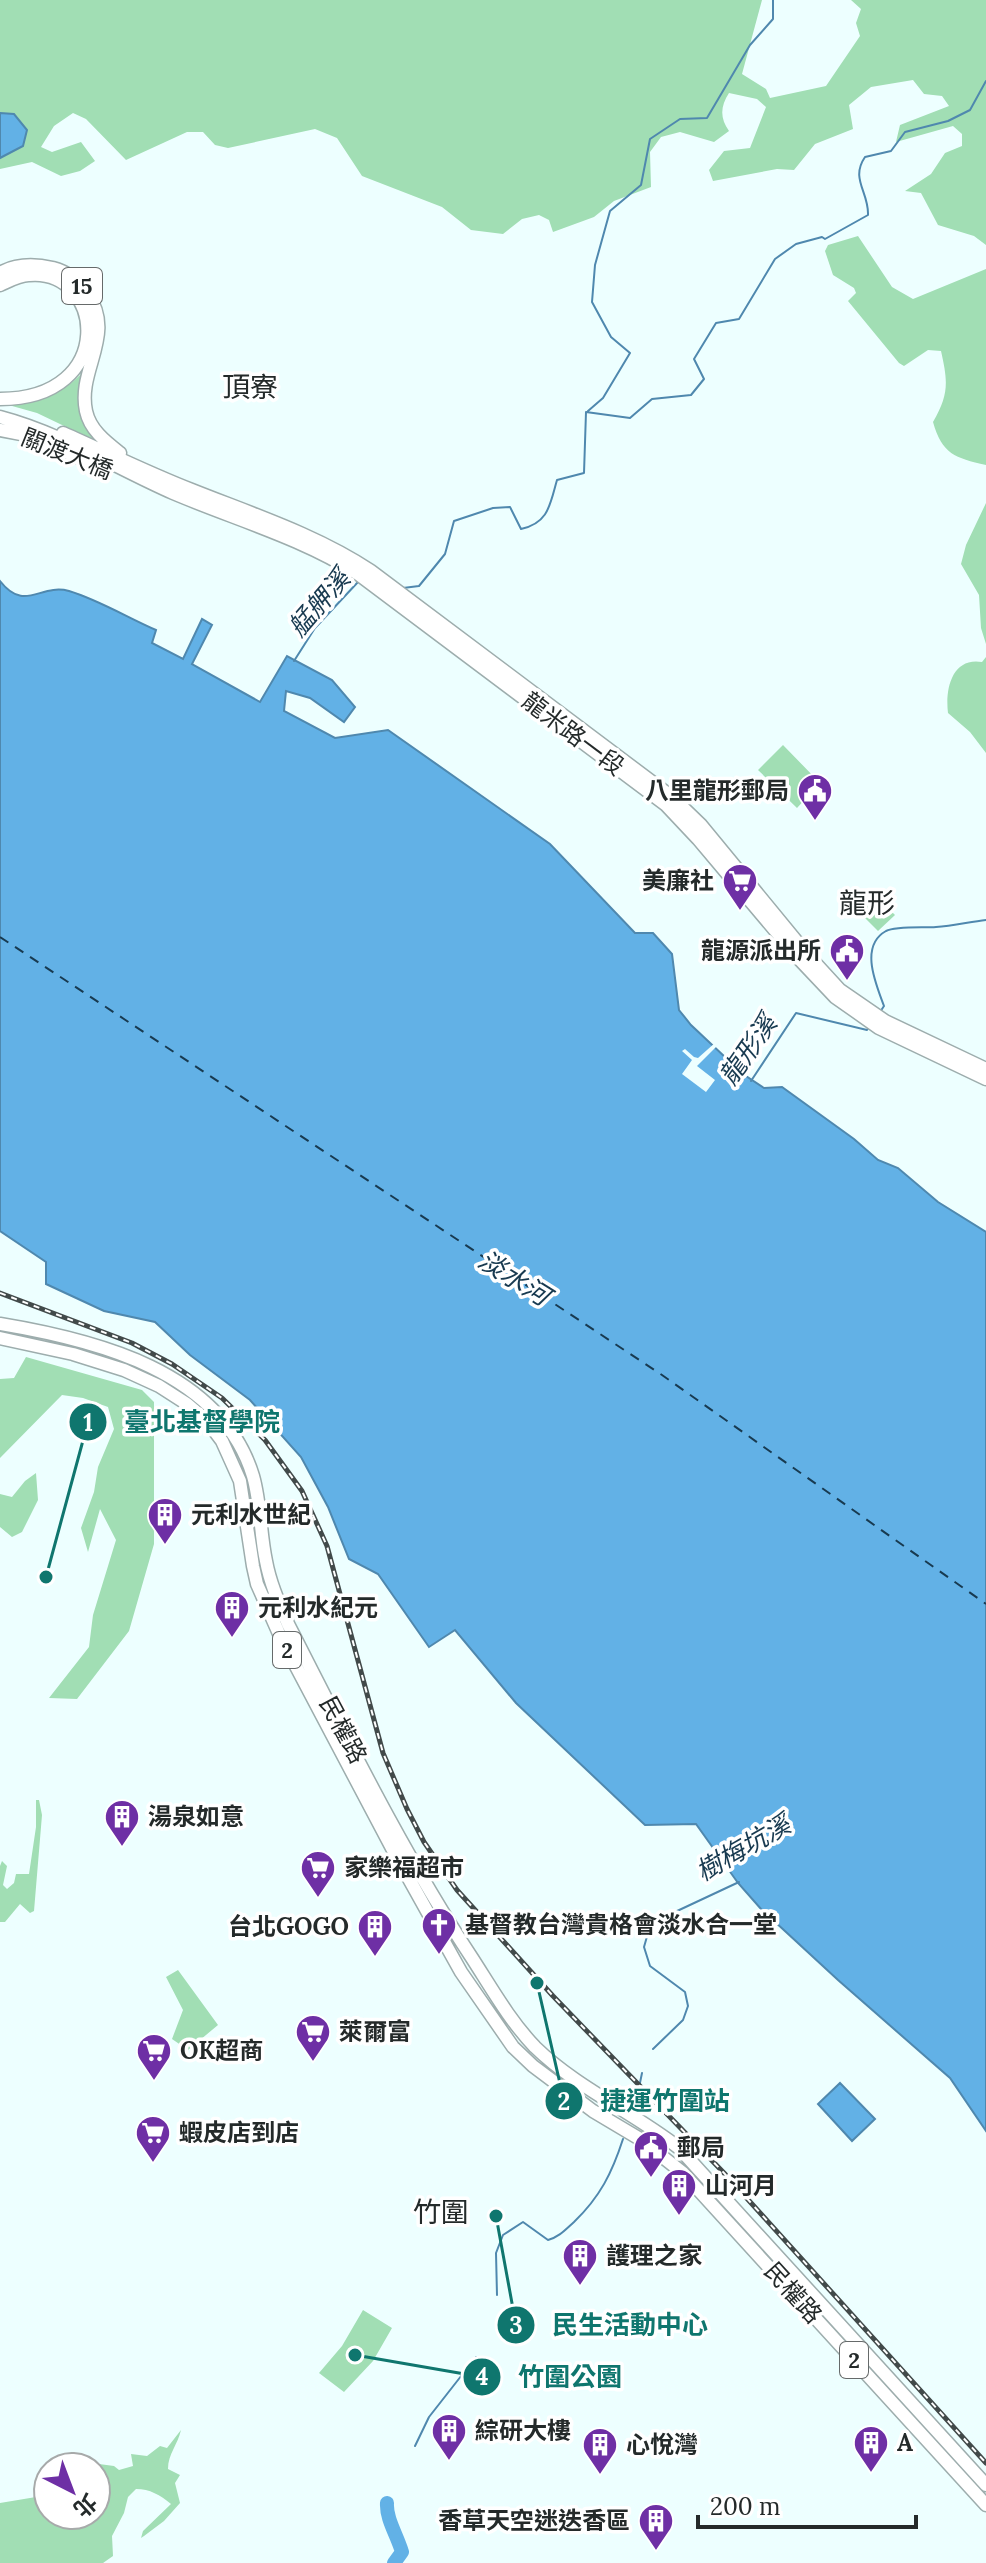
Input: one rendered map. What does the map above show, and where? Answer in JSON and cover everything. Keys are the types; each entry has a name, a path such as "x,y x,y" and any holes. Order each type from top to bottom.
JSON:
{"main road":[{"name":"關渡大橋","path":"0,273 18,266 46,266 73,277 89,296 96,308 99,338 84,396 87,416 99,436 128,460"},
{"path":"0,285 27,274 55,279 75,294 86,317 88,330 86,346 78,365 59,385 32,396 0,399"},
{"name":"龍米路一段","path":"0,410 34,420 170,481 322,543 666,805 821,985 876,1021 986,1079"},
{"name":"龍米路一段","path":"0,417 44,432 134,475 320,553 365,575 420,609 672,797 701,825 853,1006"},
{"name":"關渡大橋","path":"0,430 26,435 123,477 134,475"},
{"name":"龍米路一段","path":"876,1021 986,1069"},
{"name":"民權路","path":"0,1324 61,1337 149,1367 192,1391 221,1418 234,1435 253,1476 265,1559 288,1624 436,1904 501,2004 526,2037 563,2070 679,2148 986,2485"},
{"name":"民權路","path":"0,1338 73,1354 124,1370 178,1398 207,1421 222,1441 240,1481 257,1584 280,1636 406,1875 487,2013 523,2057 551,2082 625,2130 683,2173 983,2502"}],"green space":[{"path":"0,0 762,0 742,74 766,89 770,98 826,86 860,36 856,23 861,9 851,0 986,0 986,245 974,236 938,225 921,193 905,191 931,174 945,153 962,146 962,134 953,126 896,142 900,125 949,106 942,96 924,94 913,80 871,87 849,105 853,129 815,144 794,170 777,169 713,181 709,170 724,151 750,148 766,107 757,99 729,93 722,112 729,131 714,142 680,132 661,137 650,152 651,187 614,201 594,217 553,232 549,220 539,215 522,219 503,234 471,230 442,207 362,176 337,138 315,129 228,148 215,145 203,132 187,132 126,160 86,119 73,113 54,126 41,147 52,152 81,142 95,161 80,171 61,176 32,162 0,169"},
{"path":"858,236 892,287 913,299 986,269 986,465 951,453 937,433 933,422 946,388 941,351 928,350 904,366 899,363 848,301 856,293 854,288 833,275 825,251 828,245"},
{"path":"88,365 81,390 108,447 37,413 5,404 29,401 62,389"},
{"path":"986,503 986,644 981,628 979,595 961,564 966,545"},
{"path":"986,657 986,753 970,732 948,713 947,704 950,685 957,670 964,664 982,662"},
{"path":"783,745 820,783 797,808 758,770"},
{"path":"871,891 895,915 878,931 854,907"},
{"path":"26,1357 142,1390 154,1402 154,1544 129,1631 77,1699 49,1698 89,1647 93,1615 116,1540 100,1509 88,1552 81,1528 94,1492 98,1467 114,1429 108,1407 62,1395 0,1458 0,1379 14,1378"},
{"path":"36,1473 38,1500 22,1532 12,1537 0,1527 0,1494 12,1497"},
{"path":"36,1800 39,1800 42,1815 34,1911 30,1913 20,1904 5,1922 0,1922 0,1866 2,1861 7,1866 3,1885 7,1889 14,1883 16,1874 29,1874 36,1827"},
{"path":"178,1970 218,2025 188,2050 172,2039 183,2010 166,1977"},
{"path":"363,2310 392,2328 373,2361 344,2392 319,2373 342,2346"},
{"path":"181,2430 168,2469 180,2475 175,2483 180,2503 164,2521 144,2536 141,2538 143,2531 171,2504 155,2493 136,2489 128,2497 112,2536 113,2556 103,2563 0,2563 0,2503 32,2498 32,2531 112,2531 112,2466 119,2470 133,2466 131,2454 147,2456 160,2446 167,2448"}],"water":[{"path":"0,113 14,114 27,130 23,146 0,158"},
{"name":"淡水河","path":"0,581 17,595 59,590 91,599 156,630 152,643 183,659 202,619 212,625 192,664 260,702 287,656 332,680 355,707 344,722 310,698 286,691 284,711 335,738 388,730 550,844 635,933 653,933 672,954 679,1010 743,1074 764,1088 782,1087 878,1160 898,1168 938,1202 986,1232 986,2131 950,2078 761,1909 738,1883 696,1824 645,1825 516,1703 455,1630 429,1647 378,1574 349,1559 328,1507 301,1457 250,1400 190,1355 155,1322 104,1311 46,1284 46,1262 0,1231"},
{"path":"840,2083 875,2119 852,2141 818,2104"}],"pier":[{"path":"716,1042 718,1045 697,1066 715,1080 706,1092 682,1074 692,1060 682,1051 685,1049 698,1058"}],"waterway":[{"path":"588,411 603,398 630,353 611,337 592,302 595,265 610,211 641,185 650,139 680,119 707,118 750,45 773,19 773,0"},
{"name":"艋舺溪","path":"403,588 419,586 445,554 454,521 493,508 510,507 521,529 543,517 557,480 584,473 586,412 630,418 652,399 691,395 704,379 694,359 716,323 739,319 775,259 796,244 822,237 825,239 868,215 859,172 865,157 891,151 905,132 948,121 970,110 986,81"},
{"name":"艋舺溪","path":"294,661 315,628 358,582"},
{"name":"龍形溪","path":"880,1012 884,1006 871,956 873,946 886,931 986,920"},
{"name":"龍形溪","path":"751,1081 796,1013 867,1030 869,1027"},
{"name":"樹梅坑溪","path":"653,2049 683,2020 688,2006 685,1992 650,1966 644,1947 648,1933 660,1919 739,1882"},
{"name":"樹梅坑溪","path":"635,2107 642,2073"},
{"name":"樹梅坑溪","path":"497,2295 496,2253 503,2235 523,2222 548,2240 562,2233 598,2194 610,2174 623,2139"},
{"name":"樹梅坑溪","path":"415,2446 429,2417 476,2357"},
{"name":"樹梅坑溪","path":"387,2503 390,2521 402,2552 394,2563"}],"ferry route":[{"path":"0,937 662,1375 986,1604"}],"railway":[{"path":"0,1293 132,1343 172,1364 222,1398 265,1440 302,1491 327,1546 383,1753 424,1842 457,1890 553,1996 724,2173 986,2463"}],"place":[{"name":"八里龍形郵局","path":"815,822"},
{"name":"美廉社","path":"740,912"},
{"name":"龍源派出所","path":"847,982"},
{"name":"元利水世紀","path":"165,1546"},
{"name":"臺北基督學院","path":"46,1577"},
{"name":"元利水紀元","path":"232,1639"},
{"name":"湯泉如意","path":"122,1848"},
{"name":"家樂福超市","path":"318,1899"},
{"name":"基督教台灣貴格會淡水合一堂","path":"439,1956"},
{"name":"台北GOGO","path":"375,1958"},
{"name":"捷運竹圍站","path":"537,1983"},
{"name":"萊爾富","path":"313,2063"},
{"name":"OK超商","path":"154,2082"},
{"name":"蝦皮店到店","path":"153,2164"},
{"name":"郵局","path":"651,2179"},
{"name":"民生活動中心","path":"496,2216"},
{"name":"山河月","path":"679,2217"},
{"name":"護理之家","path":"580,2287"},
{"name":"竹圍公園","path":"355,2355"},
{"name":"綜研大樓","path":"449,2462"},
{"name":"A","path":"871,2474"},
{"name":"心悅灣","path":"600,2476"},
{"name":"香草天空迷迭香區","path":"656,2552"}],"district":[{"name":"頂寮","path":"250,387"},
{"name":"龍形","path":"867,903"},
{"name":"竹圍","path":"441,2212"}]}
